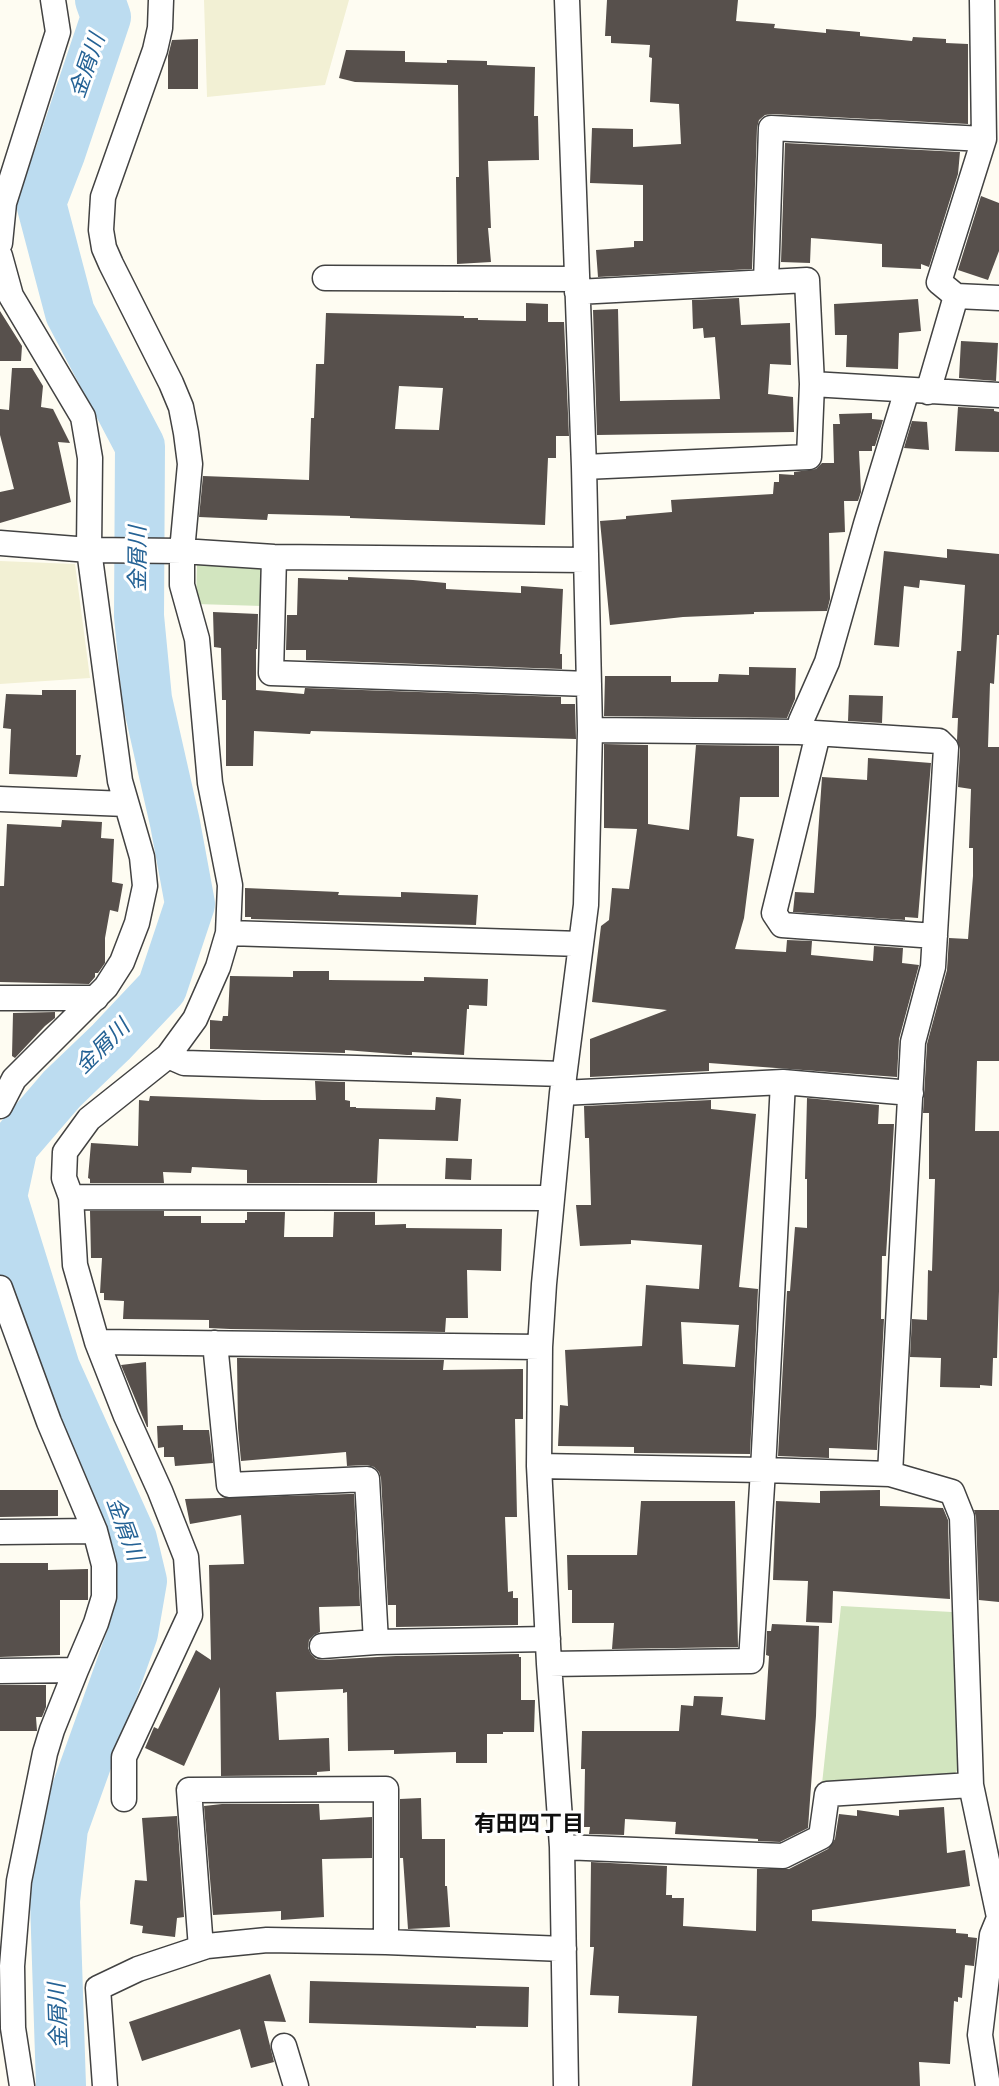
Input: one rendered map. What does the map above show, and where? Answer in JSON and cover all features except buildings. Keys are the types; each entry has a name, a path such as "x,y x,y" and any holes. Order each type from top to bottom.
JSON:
{"street":[{"path":"0,243 4,203 58,32 53,0"},
{"path":"124,1799 124,1757 190,1615 186,1557 160,1491 126,1416 98,1342 75,1265 71,1197 64,1178 66,1152 89,1119 168,1056 195,1019 218,967 228,933 230,885 210,783 197,639 182,585 182,551 190,464 181,407 111,264 104,248 101,230 103,197 152,59 160,28 161,0"},
{"path":"566,2086 562,1847 549,1664 539,1466 540,1347 552,1198 563,1083 586,905 590,730 584,467 567,0"},
{"path":"982,0 984,140 939,282 956,296 999,298"},
{"path":"766,282 771,128 984,140"},
{"path":"0,256 11,296 83,417 90,458 89,550 120,780 142,857 145,886 137,923 122,962 96,998 14,1079 0,1106"},
{"path":"326,278 577,286 807,280 812,384 809,457 584,467"},
{"path":"935,936 782,925 774,913 808,733 801,721 827,662 866,524 956,296"},
{"path":"812,384 999,395"},
{"path":"0,543 89,550 182,551 274,557 586,560"},
{"path":"274,557 271,673 589,684"},
{"path":"590,730 808,733 939,741 946,748 933,967 913,1042 890,1474"},
{"path":"0,799 126,804"},
{"path":"228,933 581,944"},
{"path":"0,998 96,998"},
{"path":"168,1056 184,1063 563,1083 783,1082 911,1093"},
{"path":"549,1664 751,1661 783,1082"},
{"path":"71,1197 552,1198"},
{"path":"1,1294 49,1422 95,1531 104,1565 104,1597 45,1753 19,1881 7,2028 22,2086"},
{"path":"98,1342 540,1347"},
{"path":"215,1343 229,1485 368,1479 376,1642"},
{"path":"539,1466 890,1474 952,1492 963,1517 971,1785 997,1926 980,2035 988,2086"},
{"path":"0,1532 95,1531"},
{"path":"322,1646 376,1642 548,1639"},
{"path":"0,1671 76,1670"},
{"path":"562,1847 783,1856 820,1838 827,1794 971,1785"},
{"path":"201,1948 189,1790 386,1789 386,1942"},
{"path":"105,2086 98,1988 138,1969 201,1948 267,1940 564,1949"},
{"path":"284,2046 296,2086"}],"shaded area":[{"path":"204,0 349,0 325,85 207,97"},
{"path":"0,561 75,564 90,678 0,684"}],"green space":[{"path":"197,565 266,567 262,606 196,604"},
{"path":"841,1606 952,1612 958,1769 952,1778 822,1784"}],"waterway":[{"name":"金屑川","path":"61,2086 55,1901 63,1828 133,1633 142,1581 132,1539 55,1368 2,1197 13,1146 62,1089 162,988 190,904 175,823 147,699 139,616 140,446 70,313 41,203 106,17 100,0"}],"district":[{"name":"有田四丁目","path":"529,1825"}]}
